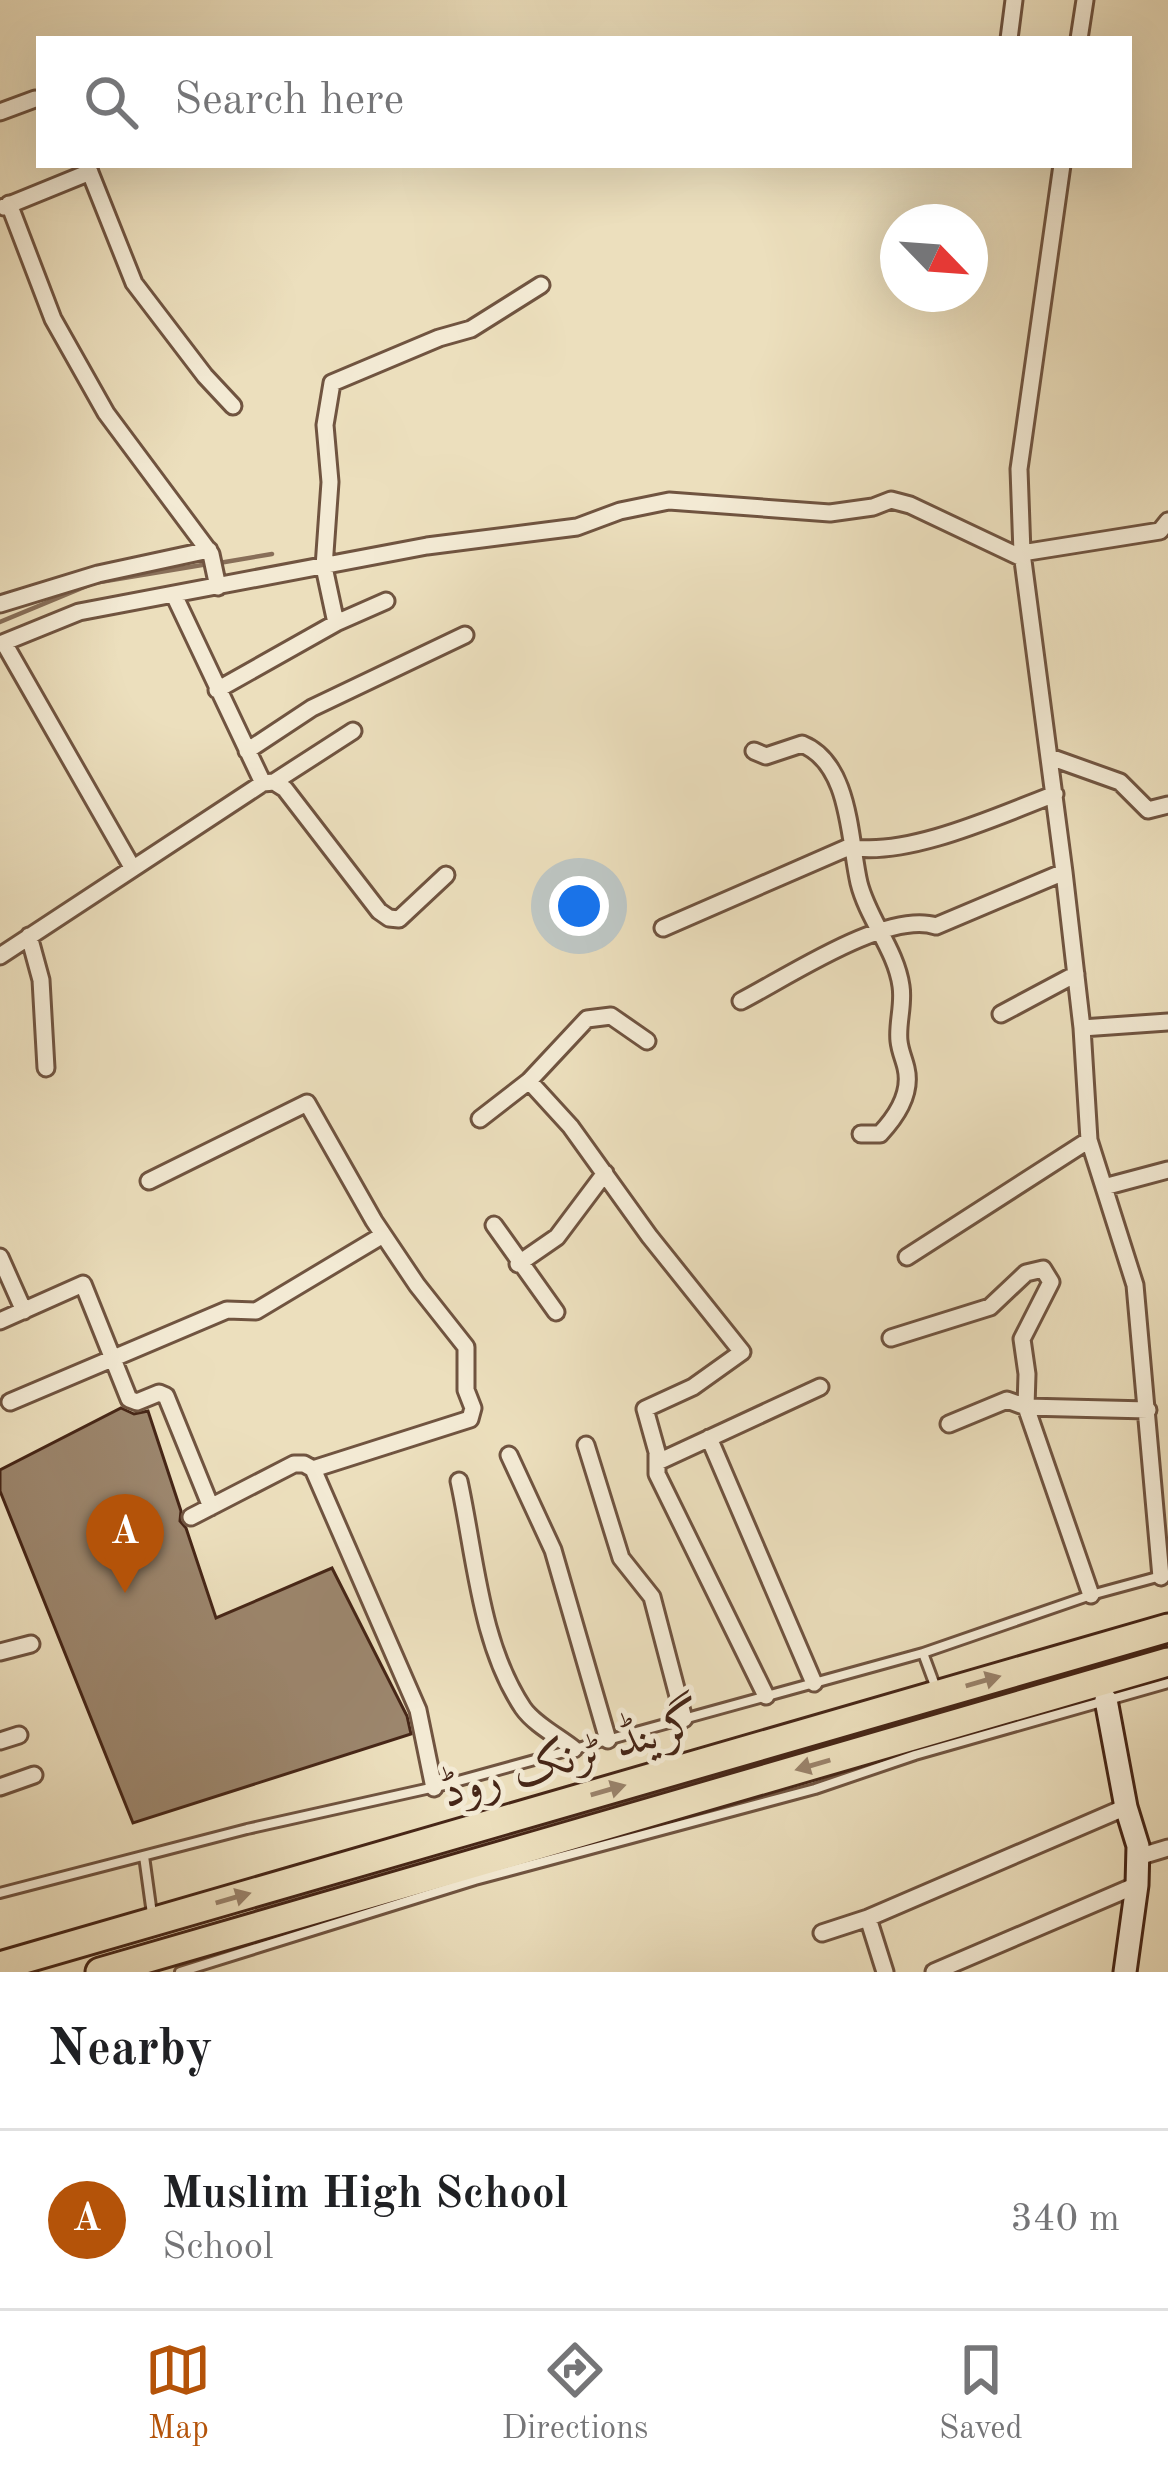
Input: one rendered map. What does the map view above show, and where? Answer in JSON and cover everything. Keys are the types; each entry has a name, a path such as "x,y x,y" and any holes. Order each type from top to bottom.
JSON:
{"highway":[{"name":"گرینڈ ٹرنک روڈ","path":"0,1966 1168,1628"},
{"name":"گرینڈ ٹرنک روڈ","path":"100,1972 1168,1662"}],"street":[{"path":"1009,36 1015,0"},
{"path":"1079,36 1085,0"},
{"path":"0,89 6,110 35,99"},
{"path":"217,580 210,552 106,413 53,319 5,206 89,168 134,283 233,406"},
{"path":"1062,168 1019,469 1022,556 1076,974 1089,1140 1135,1285 1164,1575"},
{"path":"336,623 324,563 330,482 325,425 332,383 471,329 541,285"},
{"path":"132,867 2,644 40,621 174,595 217,580 577,526 669,501 830,513 891,500 1022,556 1160,531 1168,521"},
{"path":"0,604 98,574 210,552"},
{"path":"174,595 247,751 268,783 285,789 379,911 400,919 446,875"},
{"path":"29,598 40,621"},
{"path":"217,690 336,623 386,601"},
{"path":"247,751 312,707 465,635"},
{"path":"0,956 132,867 353,731"},
{"path":"754,751 766,756 802,744 817,752 833,773 855,848 859,882 902,986 898,1038 907,1077 894,1119 880,1134 861,1134"},
{"path":"1050,757 1120,782 1148,810 1168,805"},
{"path":"663,928 849,847 866,850 948,835 1055,794"},
{"path":"741,1001 879,932 914,922 936,926 1064,872"},
{"path":"29,936 41,980 46,1068"},
{"path":"1000,1014 1076,974"},
{"path":"481,1119 529,1081 587,1019 611,1016 647,1041"},
{"path":"1082,1028 1168,1022"},
{"path":"529,1081 571,1126 650,1238 742,1352 693,1387 644,1409 658,1462 656,1474 766,1696"},
{"path":"149,1181 308,1103 383,1235 466,1347 466,1390 473,1408 470,1419 313,1469"},
{"path":"907,1257 1089,1140"},
{"path":"1104,1187 1168,1170"},
{"path":"518,1264 557,1237 605,1173"},
{"path":"494,1226 556,1312"},
{"path":"10,1402 227,1310 256,1311 383,1235"},
{"path":"0,1257 24,1310"},
{"path":"891,1338 990,1306 1026,1273 1048,1271 1048,1290 1022,1339 1026,1407 1091,1594"},
{"path":"0,1321 83,1284 129,1399 137,1402 159,1393 166,1396 211,1507"},
{"path":"658,1462 820,1387"},
{"path":"950,1424 1007,1400 1026,1407 1148,1411"},
{"path":"709,1438 814,1683"},
{"path":"586,1445 621,1558 652,1598 684,1719"},
{"path":"509,1455 553,1550 608,1740"},
{"path":"191,1517 294,1464 313,1469 418,1710 434,1788"},
{"path":"459,1481 479,1601 505,1669 526,1713 574,1749"},
{"path":"0,1652 31,1644"},
{"path":"1106,1700 1138,1857 1125,1972"},
{"path":"0,1741 19,1735"},
{"path":"0,1786 34,1775"},
{"path":"823,1934 1126,1807"},
{"path":"1138,1857 1168,1848"},
{"path":"934,1972 1137,1885"},
{"path":"868,1918 885,1972"}],"lane":[{"path":"0,1893 434,1788 923,1653 1091,1594 1164,1575"},
{"path":"923,1653 938,1694"},
{"path":"180,1972 475,1880 815,1789 1168,1683"},
{"path":"144,1856 153,1922"}],"building":[{"path":"121,1408 134,1414 148,1411 181,1511 180,1521 216,1618 332,1568 407,1716 411,1734 133,1823 0,1491 0,1470"}],"waterway":[{"path":"219,563 272,554"},
{"path":"0,622 94,583 208,564"}],"place":[{"name":"Muslim High School","path":"125,1593"}]}
